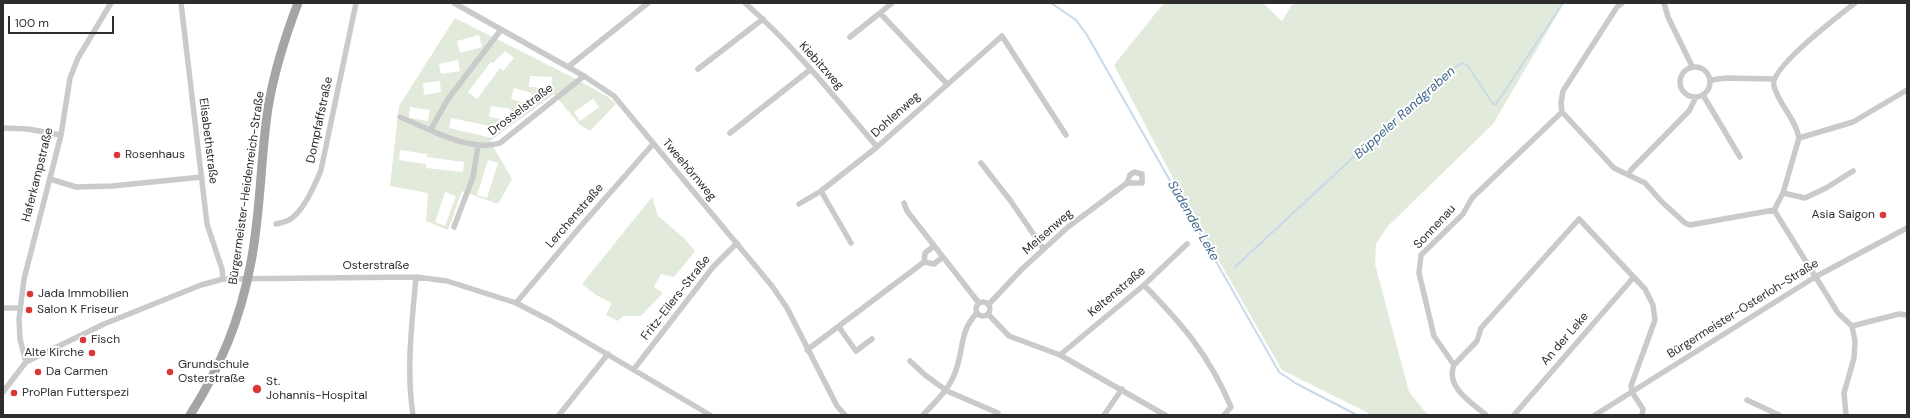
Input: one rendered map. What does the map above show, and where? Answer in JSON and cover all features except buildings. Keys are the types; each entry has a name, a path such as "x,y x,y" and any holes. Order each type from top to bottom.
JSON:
{"main road":[{"name":"Bürgermeister-Heidenreich-Straße","path":"190,415 226,347 238,317 248,279 269,101 280,55 298,3"}],"street":[{"name":"Haferkampstraße","path":"26,362 20,339 20,308 28,259 61,135 71,71 111,3"},
{"name":"Elisabethstraße","path":"181,3 207,224 222,269 223,279"},
{"name":"Dompfaffstraße","path":"276,224 289,220 298,211 313,190 321,170 356,3"},
{"name":"Tweehörnweg","path":"454,3 500,31 584,76 614,96 737,243 779,296 789,312 836,406 845,415"},
{"path":"568,67 648,3"},
{"name":"Kiebitzweg","path":"745,3 763,19 811,69 877,147"},
{"path":"850,37 892,3"},
{"path":"1622,3 1617,7 1563,91 1561,103 1562,112 1614,168 1630,174 1645,183 1662,202 1685,223 1690,225 1774,210"},
{"path":"1664,3 1668,17 1692,66"},
{"path":"1774,210 1783,193 1799,138 1798,131 1773,85 1773,79 1790,57 1855,3"},
{"path":"880,12 947,84"},
{"path":"698,69 763,19"},
{"path":"431,129 448,99 500,31"},
{"name":"Dohlenweg","path":"799,204 821,191 877,147 1002,36 1066,135"},
{"path":"1692,66 1704,69 1711,80 1708,91 1703,95 1696,97 1689,96 1682,91 1680,76 1685,70 1692,66"},
{"path":"730,133 811,69"},
{"name":"Drosselstraße","path":"400,117 466,143 478,146 491,146 500,143 584,76"},
{"path":"1711,80 1726,78 1773,79"},
{"path":"1799,138 1853,122 1907,90"},
{"path":"1703,95 1740,157"},
{"path":"1630,174 1632,170 1689,110 1696,97"},
{"name":"Sonnenau","path":"1454,365 1434,336 1419,273 1421,255 1463,214 1472,198 1562,112"},
{"path":"3,128 28,129 61,135"},
{"name":"Lerchenstraße","path":"516,303 653,144"},
{"path":"454,227 473,177 478,146"},
{"path":"981,163 1010,200 1043,248"},
{"path":"1783,193 1805,198 1826,188 1853,171"},
{"path":"50,179 76,187 112,186 202,177"},
{"name":"Meisenweg","path":"989,304 1043,248 1081,217 1128,183"},
{"path":"821,191 851,243"},
{"path":"904,203 907,211 979,303"},
{"path":"1774,210 1838,313 1852,326 1855,341 1854,358 1844,393 1846,415"},
{"path":"1486,415 1455,386 1451,377 1454,365 1477,341 1481,328 1579,219 1645,289 1653,305 1655,320 1631,386 1632,392 1643,408 1642,415"},
{"name":"Bürgermeister-Osterloh-Straße","path":"1595,415 1815,276 1907,228"},
{"name":"Fritz-Eilers-Straße","path":"634,369 713,267 737,243"},
{"name":"Keltenstraße","path":"1060,355 1144,285 1187,244"},
{"path":"807,350 924,262 925,253 934,246"},
{"path":"924,262 934,264 943,257"},
{"path":"414,415 410,397 410,373 416,277"},
{"name":"Osterstraße","path":"26,362 97,327 201,285 223,279 416,277 447,281 516,303 551,321 710,415"},
{"name":"An der Leke","path":"1514,415 1633,278"},
{"path":"1144,285 1181,323 1203,352 1220,380 1231,407 1224,415"},
{"path":"979,303 984,302 989,304 990,310 988,314"},
{"path":"979,303 976,308 978,313 982,316 988,314"},
{"path":"3,308 20,308"},
{"path":"923,415 947,390 957,368 964,334 969,322 978,313"},
{"path":"988,314 1009,336 1060,355 1165,415"},
{"path":"1852,326 1899,314 1907,315"},
{"path":"839,327 856,351 872,339"},
{"path":"559,415 608,354"},
{"path":"910,361 925,375 947,390 998,413"},
{"path":"3,392 26,362"},
{"path":"1104,415 1122,390"},
{"path":"1747,400 1779,415"}],"green space":[{"path":"1164,3 1263,3 1282,21 1293,3 1564,3 1493,124 1387,227 1376,244 1375,264 1409,392 1428,415 1372,415 1282,370 1189,209 1114,65"},
{"path":"455,18 572,77 608,97 616,104 590,131 580,125 554,94 490,141 512,179 498,204 462,191 448,230 426,221 428,193 390,186 399,106","holes":["479,35 482,47 460,53 457,41","505,51 514,58 503,71 500,68 477,99 468,92 491,62 493,63","458,60 460,71 441,74 439,64","530,76 552,77 552,88 529,87","440,81 441,92 424,95 423,83","514,88 532,93 529,104 511,99","593,99 599,107 580,121 574,112","491,106 511,109 508,120 489,117","410,107 430,110 428,121 409,118","451,118 494,127 492,138 449,128","400,150 427,154 427,157 464,162 463,172 426,168 426,164 399,160","488,160 498,163 487,198 477,195","445,192 456,196 445,226 435,222"]},
{"path":"652,197 658,216 685,239 695,251 674,277 661,274 654,287 663,293 641,316 623,316 618,321 606,315 612,303 596,295 582,284"}],"waterway":[{"name":"Südender Leke","path":"1051,3 1076,20 1087,35 1279,372 1297,384 1357,415"},
{"name":"Büppeler Randgraben","path":"1235,267 1373,139 1457,66 1463,63 1468,66 1493,104 1496,104 1563,3"}],"place":[{"name":"Rosenhaus","path":"117,155"},
{"name":"Asia Saigon","path":"1883,215"},
{"name":"Jada Immobilien","path":"30,294"},
{"name":"Salon K Friseur","path":"29,310"},
{"name":"Fisch","path":"83,340"},
{"name":"Alte Kirche","path":"92,353"},
{"name":"Da Carmen","path":"38,372"},
{"name":"Grundschule Osterstraße","path":"170,372"},
{"name":"St. Johannis-Hospital","path":"257,389"},
{"name":"ProPlan Futterspezi","path":"14,393"}]}
